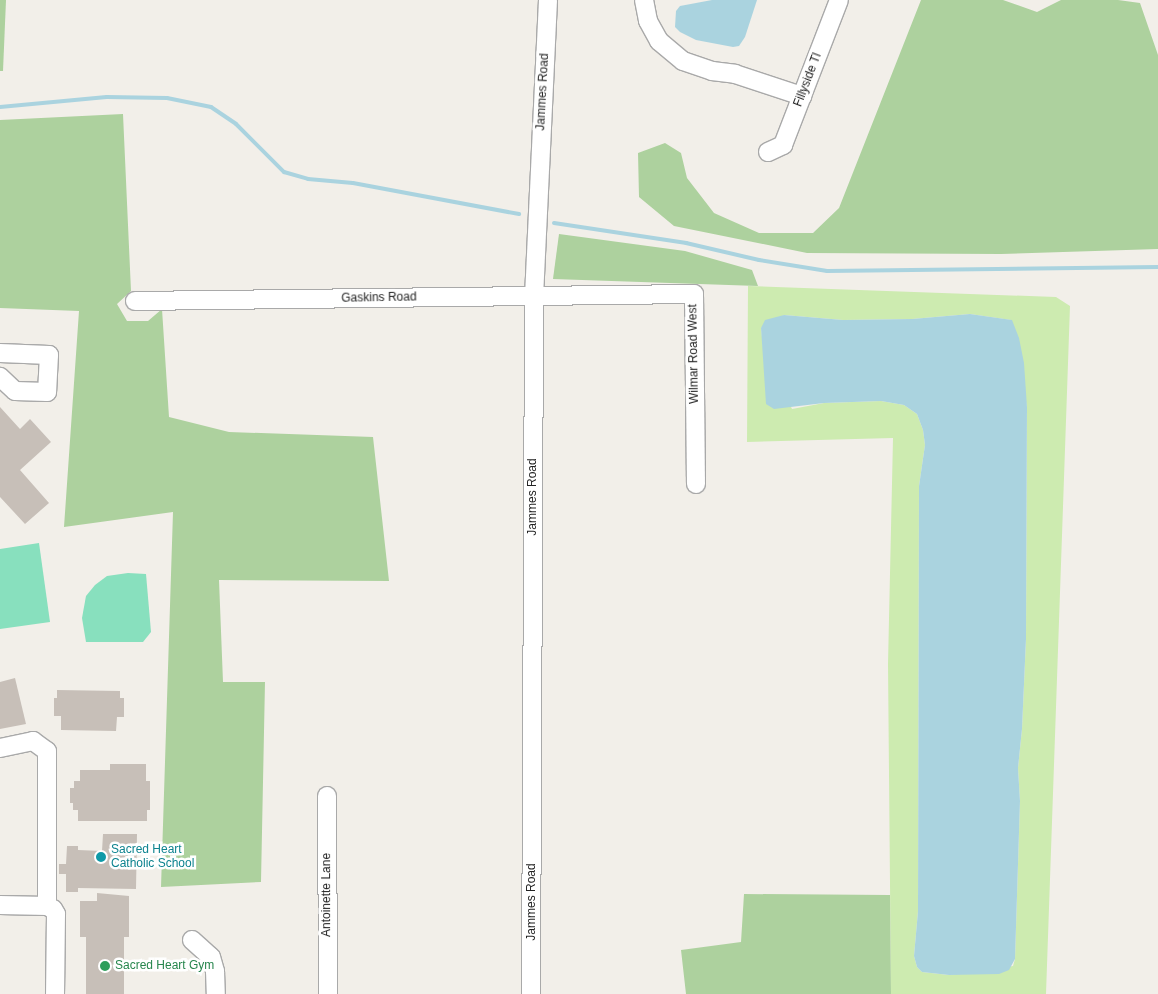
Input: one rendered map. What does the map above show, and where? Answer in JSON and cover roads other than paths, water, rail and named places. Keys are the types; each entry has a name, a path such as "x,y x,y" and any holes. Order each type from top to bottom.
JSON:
{"street":[{"name":"Jammes Road","path":"531,994 534,297 548,0"},
{"path":"644,0 648,21 659,41 683,61 712,71 735,74 802,96"},
{"name":"Fillyside Tl","path":"768,152 784,145 839,0"},
{"name":"Wilmar Road West","path":"623,295 694,294 696,484"},
{"name":"Gaskins Road","path":"135,301 623,295"},
{"path":"0,353 49,355 47,392 15,391 0,377"},
{"path":"0,748 33,741 47,751 47,906"},
{"name":"Antoinette Lane","path":"327,796 328,994"},
{"path":"0,905 47,906 53,909 56,914 55,994"},
{"path":"192,940 211,957 215,970 216,994"}],"water":[{"path":"712,0 757,0 745,37 739,46 733,47 696,40 680,32 675,27 676,11 680,6"},
{"path":"970,314 1012,320 1019,338 1024,363 1027,407 1026,639 1022,729 1018,768 1020,801 1015,959 1009,970 999,974 949,975 922,972 917,967 914,956 918,911 919,486 925,445 923,430 917,414 904,405 881,401 824,403 774,409 766,404 761,328 765,320 784,315 843,320 912,319"}],"waterway":[{"path":"0,107 107,97 167,98 211,107 236,124 284,172 308,179 353,183 519,214"},
{"path":"554,223 686,243 759,260 827,271 1158,267"}],"place":[{"name":"Sacred Heart Catholic School","path":"101,857"},
{"name":"Sacred Heart Gym","path":"105,966"}]}
